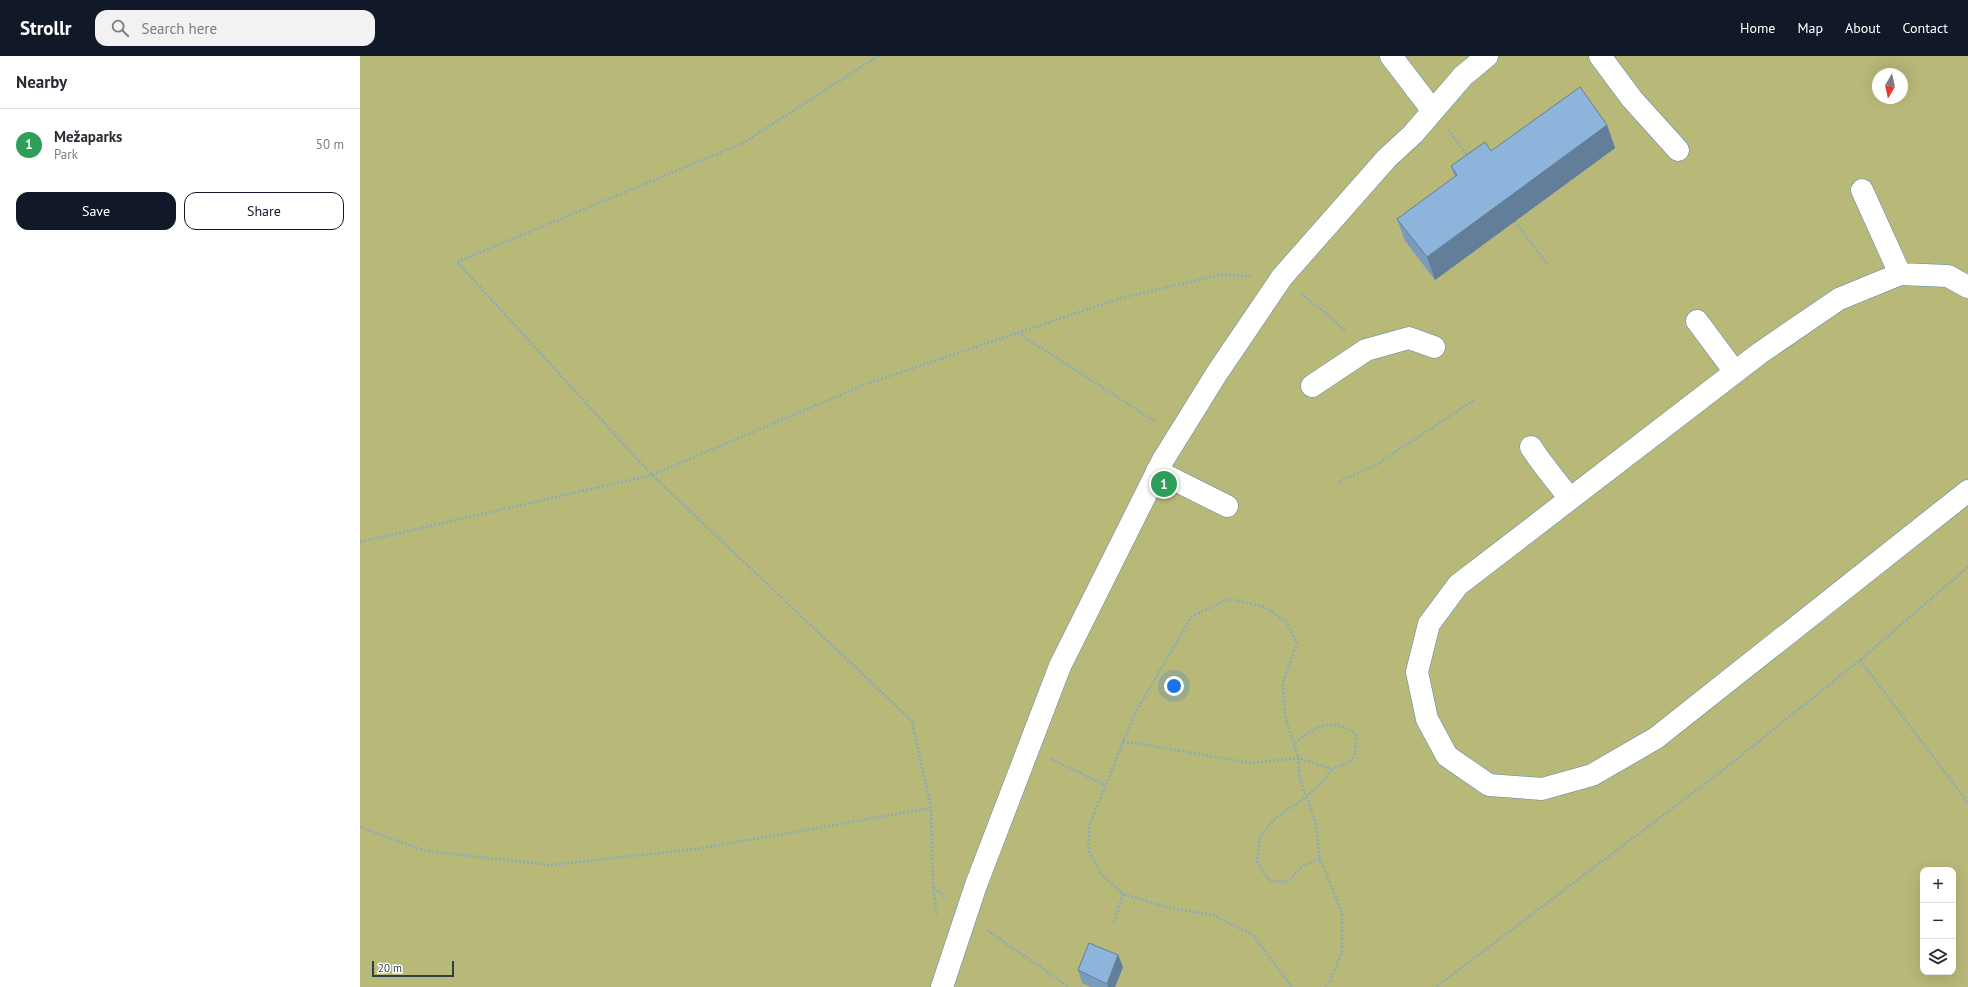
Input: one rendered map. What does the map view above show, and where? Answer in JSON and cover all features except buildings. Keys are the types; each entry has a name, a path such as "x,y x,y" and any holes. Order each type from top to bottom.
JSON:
{"street":[{"path":"1391,56 1433,111"},
{"path":"942,987 966,914 1060,666 1158,471 1217,373 1282,277 1387,158 1413,134 1463,76 1487,56"},
{"path":"1600,56 1632,99 1678,150"},
{"path":"1862,190 1900,274"},
{"path":"1968,287 1948,276 1900,274 1839,300 1735,372 1458,585 1429,624 1417,672 1427,719 1447,756 1489,785 1542,789 1592,775 1656,738 1968,491"},
{"path":"1697,321 1735,372"},
{"path":"1312,386 1366,350 1409,338 1434,346"},
{"path":"1530,447 1540,462 1550,472 1570,499"},
{"path":"1158,471 1227,506"}],"path":[{"path":"878,56 743,143 458,262 652,475 912,721 931,808 934,887 938,925"},
{"path":"1433,111 1471,159"},
{"path":"1515,221 1546,264"},
{"path":"360,542 652,475 866,384 1121,298 1219,275 1282,277 1310,303 1327,314 1366,350"},
{"path":"1017,333 1179,437"},
{"path":"1339,482 1377,464 1476,399"},
{"path":"1436,987 1727,766 1860,660 1968,567"},
{"path":"1292,987 1253,935 1213,915 1170,908 1123,894 1103,876 1088,850 1090,823 1135,714 1192,616 1229,599 1265,607 1286,622 1297,643 1283,683 1285,716 1298,758 1300,779 1315,820 1320,859 1342,912 1342,953 1329,983 1325,987"},
{"path":"1860,660 1968,803"},
{"path":"1293,745 1304,735 1330,723 1347,727 1357,735 1355,754 1350,762 1332,769 1322,782 1306,797 1273,820 1260,838 1257,862 1269,880 1288,882 1302,866 1320,859"},
{"path":"1123,741 1251,763 1298,758 1332,769"},
{"path":"1029,749 1105,785"},
{"path":"360,827 425,851 550,865 697,849 931,808"},
{"path":"934,887 966,914 1069,987"},
{"path":"1114,923 1123,894"}],"shaded area":[{"path":"360,56 1968,56 1968,987 360,987"}],"place":[{"name":"Mežaparks","path":"1164,484"}]}
